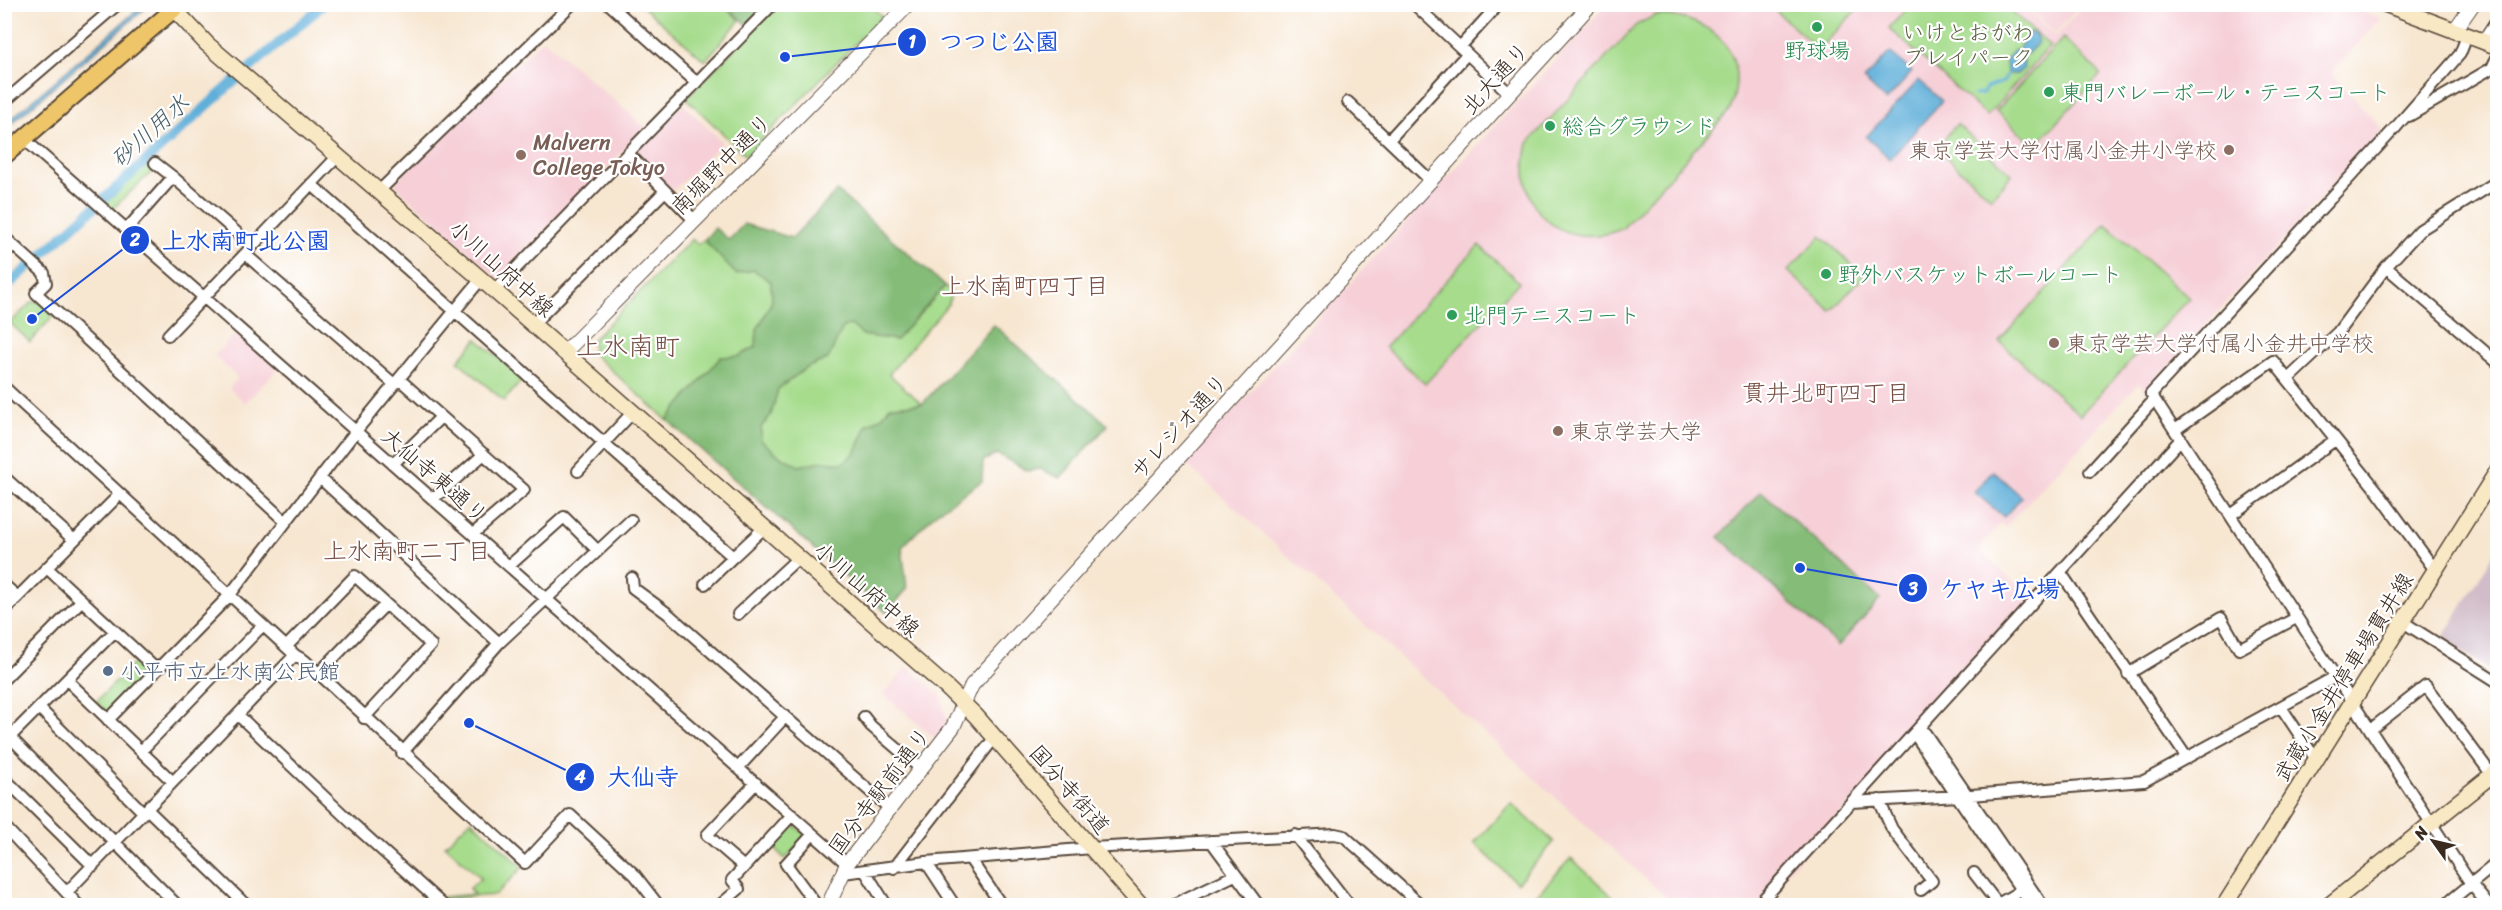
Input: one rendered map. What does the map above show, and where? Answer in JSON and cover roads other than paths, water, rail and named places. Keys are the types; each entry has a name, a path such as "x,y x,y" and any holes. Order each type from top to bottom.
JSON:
{"main road":[{"path":"2385,4 2490,44"},
{"name":"小川山府中線","path":"174,6 207,44 339,155 963,703"},
{"path":"4,156 174,6"},
{"name":"武蔵小金井停車場貫井線","path":"2224,906 2498,470"},
{"name":"国分寺街道","path":"963,703 1142,906"},
{"path":"2334,904 2495,772"}],"street":[{"path":"4,102 118,4"},
{"path":"379,190 572,4"},
{"path":"609,4 697,83"},
{"path":"494,291 772,4"},
{"name":"南堀野中通り","path":"564,353 909,4"},
{"path":"1414,4 1509,93"},
{"path":"1389,140 1499,4"},
{"name":"北大通り","path":"1431,181 1591,4"},
{"path":"2473,4 2461,33 2460,54 2151,394 2231,514 2352,704 2433,823 2471,884 2488,906"},
{"path":"2490,44 2498,18"},
{"path":"2401,120 2492,68 2498,55"},
{"path":"1348,102 1431,181"},
{"name":"大仙寺東通り","path":"24,139 756,783 813,834 845,868"},
{"path":"628,153 695,220"},
{"path":"168,335 339,155"},
{"path":"155,163 173,177 249,250 524,490 472,534"},
{"path":"127,230 173,177"},
{"name":"サレジオ通り","path":"963,703 972,685 1431,181"},
{"path":"2288,379 2338,332 2386,267 2420,230 2498,181"},
{"path":"311,184 733,557"},
{"path":"532,326 665,191"},
{"path":"4,237 44,273 46,283 32,297 286,522"},
{"path":"2386,267 2498,363"},
{"path":"108,720 229,596 356,431 481,279"},
{"path":"1761,904 1851,802 2061,573 2178,435 2273,361 2378,492 2435,570"},
{"path":"4,387 229,596 525,863 570,815 635,875 659,906"},
{"path":"2090,471 2154,400"},
{"path":"578,471 632,413"},
{"path":"393,464 441,417"},
{"path":"2231,514 2335,440"},
{"path":"433,499 484,454"},
{"path":"5,478 74,540"},
{"path":"320,478 499,643"},
{"path":"4,611 120,494"},
{"path":"509,566 564,517 597,550"},
{"path":"402,753 499,643 631,520"},
{"path":"705,585 764,528"},
{"path":"738,614 798,558"},
{"path":"47,568 158,670"},
{"path":"2061,573 2187,758"},
{"path":"286,647 355,576 386,604 431,645 364,718"},
{"path":"632,578 633,588 667,613 784,718 890,808"},
{"path":"4,585 18,597"},
{"path":"4,679 82,600"},
{"path":"318,674 386,604"},
{"path":"2128,674 2221,618 2240,649 2296,618"},
{"path":"2403,622 2498,682"},
{"path":"141,751 262,626"},
{"path":"115,631 39,708 6,737 116,841 178,906"},
{"path":"68,891 295,655"},
{"path":"1851,802 1964,796 2145,781 2335,676"},
{"path":"67,680 173,782"},
{"path":"2370,730 2426,686 2495,772"},
{"name":"国分寺駅前通り","path":"828,906 845,868 953,727 963,703"},
{"path":"2281,707 2317,761"},
{"path":"39,708 247,906"},
{"path":"238,715 444,906"},
{"path":"864,717 871,726 921,769"},
{"path":"738,768 784,718"},
{"path":"1917,730 1918,739 1964,796 2026,888 2043,906"},
{"path":"893,868 995,737"},
{"path":"4,778 93,866"},
{"path":"744,867 707,835 756,783"},
{"path":"1879,800 1892,829 1932,881 1921,890"},
{"path":"719,906 739,889 732,880 792,815"},
{"path":"4,826 68,891 79,906"},
{"path":"813,834 786,864 817,906"},
{"path":"845,868 865,872 926,862 1092,848 1295,836 1344,836 1422,906"},
{"path":"1295,836 1350,906"},
{"path":"1211,841 1259,906"},
{"path":"970,859 1002,906"},
{"path":"926,862 955,906"},
{"path":"2444,906 2498,862"},
{"path":"865,872 887,906"},
{"path":"1974,873 1998,904 2026,888"},
{"path":"1170,906 1235,875"},
{"path":"2026,888 2032,906"}],"water":[{"path":"143,5 149,5 5,129 5,124"},
{"path":"2030,32 2036,35 2038,43 2027,54 2022,53 2024,68 2017,74 2007,74 2006,60 2014,50 2018,51"},
{"path":"1890,52 1912,72 1886,101 1864,80"},
{"path":"1919,80 1942,101 1890,159 1866,137"},
{"path":"1993,471 2022,497 2004,517 1974,492"}],"waterway":[{"name":"砂川用水","path":"4,289 229,86 324,4"},
{"path":"1974,95 1982,94 1986,88 2003,82 2007,74"}],"place":[{"name":"野球場","path":"1817,27"},
{"name":"つつじ公園","path":"785,57"},
{"name":"東門バレーボール・テニスコート","path":"2049,92"},
{"name":"総合グラウンド","path":"1550,126"},
{"name":"東京学芸大学付属小金井小学校","path":"2229,150"},
{"name":"Malvern College Tokyo","path":"521,155"},
{"name":"野外バスケットボールコート","path":"1826,274"},
{"name":"北門テニスコート","path":"1452,315"},
{"name":"上水南町北公園","path":"32,319"},
{"name":"東京学芸大学付属小金井中学校","path":"2054,343"},
{"name":"東京学芸大学","path":"1558,431"},
{"name":"ケヤキ広場","path":"1800,568"},
{"name":"小平市立上水南公民館","path":"108,671"},
{"name":"大仙寺","path":"469,723"}],"district":[{"name":"上水南町四丁目","path":"1025,286"},
{"name":"上水南町","path":"628,346"},
{"name":"貫井北町四丁目","path":"1826,393"},
{"name":"上水南町二丁目","path":"407,551"}],"park label":[{"name":"いけとおがわ プレイパーク","path":"1968,44"}]}
